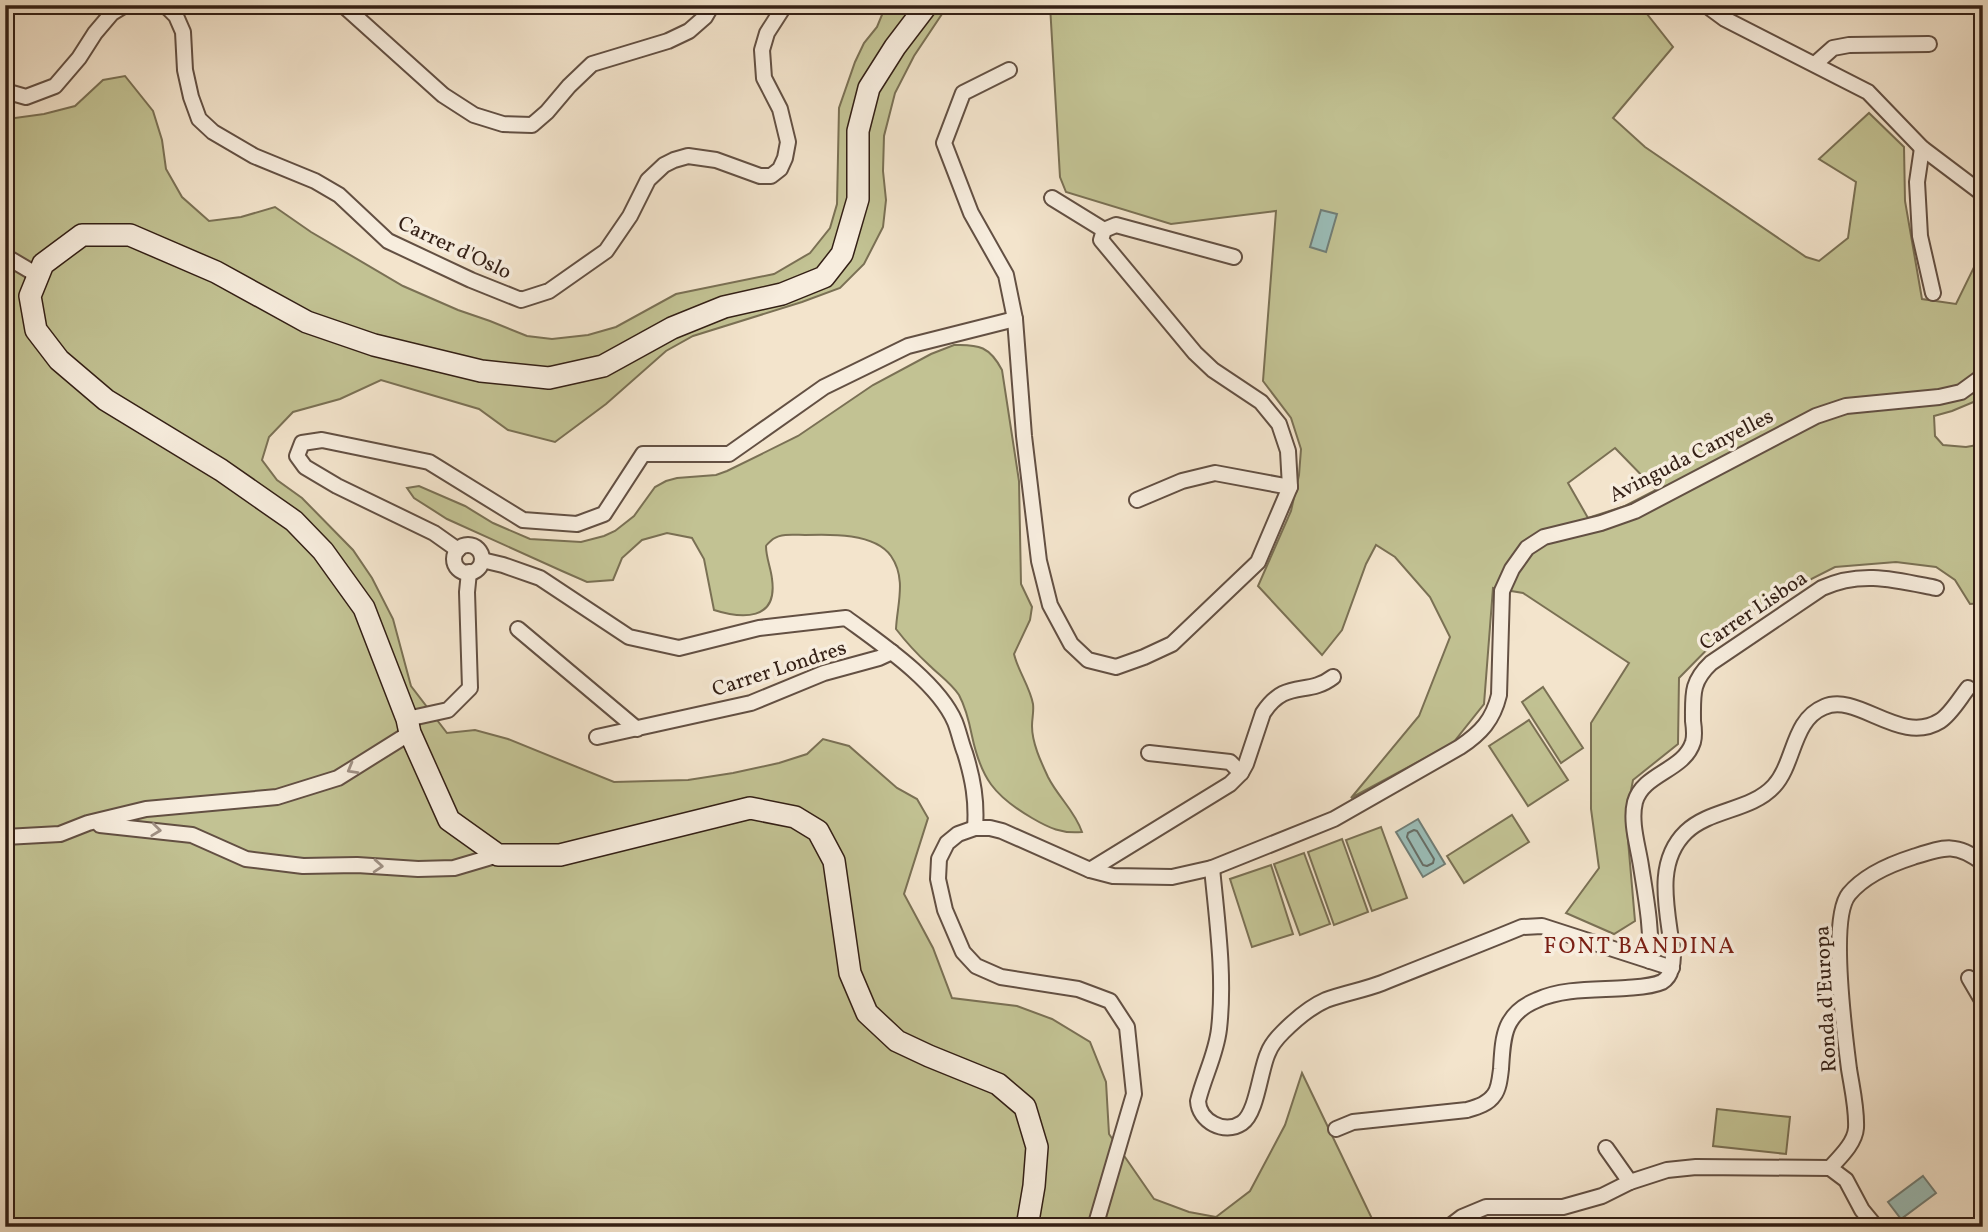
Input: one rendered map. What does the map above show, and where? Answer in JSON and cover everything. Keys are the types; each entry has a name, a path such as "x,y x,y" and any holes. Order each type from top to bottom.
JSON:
{"main road":[{"path":"927,5 895,47 869,88 858,131 858,199 842,254 824,277 782,294 724,307 672,328 603,366 549,378 481,371 374,345 307,321 216,272 130,235 82,234 43,264 30,296 37,330 59,360 106,400 220,470 294,521 323,551 364,608 409,726 449,820 498,855 560,855 750,808 795,817 818,831 834,861 850,973 867,1013 897,1041 998,1084 1025,1107 1037,1147 1027,1227"}],"street":[{"path":"5,91 26,97 55,86 112,13 125,5"},
{"name":"Carrer d'Oslo","path":"159,5 167,7 176,16 183,32 185,70 191,97 199,119 213,132 254,156 315,181 339,195 388,241 521,300 549,291 606,251 648,180 664,165 688,156 716,160 760,176 771,176 780,169 789,142 780,109 764,78 762,50 766,33 785,5"},
{"path":"343,5 443,95 474,115 503,124 532,125 592,64 668,41 689,31 705,17 712,5"},
{"path":"1706,5 1725,19 1868,92 1922,148 1983,194"},
{"path":"1815,64 1833,48 1849,45 1929,44"},
{"path":"1009,70 963,93 944,143 971,213 1006,275 1015,319 1024,436 1039,561 1051,605 1071,644 1088,660 1116,667 1172,644 1258,562 1290,487 1288,451 1279,424 1261,402 1213,370 1195,353 1101,240 1104,230"},
{"path":"1922,148 1917,182 1920,236 1933,293"},
{"path":"1052,198 1104,230"},
{"path":"1104,230 1116,225 1234,257"},
{"path":"5,256 38,276"},
{"path":"458,550 434,533 304,467 297,456 302,443 321,440 429,462 523,520 577,524 604,514 643,454 729,454 824,387 908,346 1015,319"},
{"name":"Avinguda Canyelles","path":"975,828 1002,831 1090,870 1113,876 1172,877 1212,868 1334,818 1477,736 1490,722 1499,695 1502,591 1512,569 1527,548 1544,537 1601,523 1635,510 1816,416 1846,406 1938,397 1961,392 1983,376"},
{"path":"1137,500 1182,481 1215,473 1290,487"},
{"path":"466,545 480,551 482,560 478,569 470,572 461,570 456,565 455,556 458,550 466,545"},
{"path":"482,560 540,578 629,637 679,648 759,628 846,618 892,652 927,684 954,721 974,781 975,828 958,834 947,843 939,859 938,879 945,910 962,952 975,967 1000,977 1078,989 1110,1001 1128,1027 1134,1094 1095,1227"},
{"path":"5,837 60,834 88,823 146,809 277,797 338,778 409,726 448,710 470,688 467,592 470,572"},
{"name":"Carrer Lisboa","path":"1650,961 1649,916 1634,823 1635,803 1641,788 1682,760 1689,751 1694,739 1694,689 1703,670 1822,588 1839,580 1855,577 1882,578 1936,588"},
{"path":"518,629 637,729"},
{"name":"Carrer Londres","path":"597,737 751,704 824,673 892,652"},
{"path":"1090,870 1230,784 1246,764 1263,713 1268,706 1284,692 1320,685 1333,677"},
{"path":"1336,1129 1353,1122 1467,1110 1483,1105 1495,1095 1506,1028 1510,1019 1524,1005 1545,996 1662,982 1672,968 1673,956 1665,876 1673,848 1686,831 1702,821 1762,796 1774,786 1787,766 1802,726 1812,714 1824,707 1839,704 1903,725 1923,727 1941,720 1968,688"},
{"path":"1149,753 1230,762 1241,773"},
{"path":"88,823 192,835 246,859 303,866 454,868 498,855"},
{"name":"Ronda d'Europa","path":"1830,1168 1844,1153 1856,1130 1842,988 1840,926 1845,901 1849,894 1872,876 1910,858 1936,850 1961,849 1983,863"},
{"path":"1212,868 1221,983 1219,1029 1198,1109 1204,1118 1218,1126 1241,1123 1250,1114 1267,1054 1274,1042 1298,1018 1326,1000 1362,991 1522,928 1542,926 1672,968"},
{"path":"1969,978 1983,1002"},
{"path":"1606,1148 1630,1182"},
{"path":"1449,1227 1462,1217 1486,1207 1563,1207 1602,1196 1630,1182 1668,1170 1696,1167 1830,1168 1846,1180 1862,1210 1876,1227"}],"green space":[{"path":"886,5 948,5 914,56 895,93 884,136 886,200 883,227 864,264 840,288 693,336 666,351 606,404 555,442 508,430 479,409 381,380 340,399 293,412 269,437 262,460 277,480 302,498 353,550 372,578 393,619 411,686 447,733 475,730 508,739 614,782 688,780 733,773 807,754 823,739 849,746 897,788 917,799 928,818 904,894 933,948 952,998 1017,1006 1052,1019 1090,1042 1106,1082 1109,1134 1154,1199 1189,1212 1216,1217 1250,1191 1285,1125 1302,1073 1376,1227 5,1227 5,114 15,118 75,106 103,80 125,76 153,111 162,140 166,169 182,197 209,221 241,217 275,207 311,232 403,286 458,310 527,336 552,339 588,335 616,327 676,294 774,274 810,253 830,228 837,204 839,108 855,62 864,43 877,27"},
{"path":"1050,5 1638,5 1673,47 1613,118 1645,147 1806,257 1819,261 1848,238 1856,182 1819,159 1869,113 1904,147 1905,201 1922,299 1956,304 1981,253 1983,254 1983,398 1934,416 1935,436 1943,445 1966,447 1983,444 1983,603 1970,604 1955,580 1936,567 1896,562 1835,567 1770,600 1734,622 1679,678 1678,744 1633,780 1626,817 1635,921 1614,934 1566,913 1599,868 1591,809 1591,723 1629,663 1523,593 1493,588 1484,704 1453,743 1351,798 1419,716 1450,637 1430,597 1395,557 1376,545 1366,564 1342,630 1322,655 1258,586 1291,511 1299,475 1301,449 1291,418 1263,381 1276,211 1171,224 1066,192 1060,177","holes":["1615,448 1656,490 1625,506 1588,518 1568,483"]},
{"path":"954,345 983,348 993,356 1002,370 1019,481 1021,584 1032,607 1030,620 1014,654 1033,704 1032,732 1037,752 1052,784 1082,832 1056,830 1044,825 1008,802 991,784 980,763 959,695 896,629 899,574 884,548 863,539 839,535 777,537 766,546 772,579 769,603 764,610 756,614 736,615 714,610 704,559 692,538 667,533 642,540 622,558 613,580 587,582 447,519 414,498 407,488 419,486 530,539 581,542 604,536 634,516 655,487 677,478 716,475 727,471 798,436 873,385 931,354"},
{"path":"1543,687 1583,748 1561,763 1522,702"},
{"path":"1529,720 1568,780 1528,806 1489,746"},
{"path":"1512,815 1529,842 1464,883 1447,856"},
{"path":"1381,827 1407,898 1372,911 1346,840"},
{"path":"1342,839 1368,912 1334,925 1308,852"},
{"path":"1304,853 1330,924 1300,935 1274,864"},
{"path":"1271,865 1293,934 1252,947 1230,879"},
{"path":"1717,1109 1790,1117 1786,1154 1713,1146"}],"water":[{"path":"1321,210 1337,214 1326,252 1310,247"},
{"path":"1418,819 1445,864 1423,877 1396,832"},
{"path":"1923,1176 1936,1193 1901,1219 1888,1202"}],"district":[{"name":"FONT BANDINA","path":"1640,945"}]}
